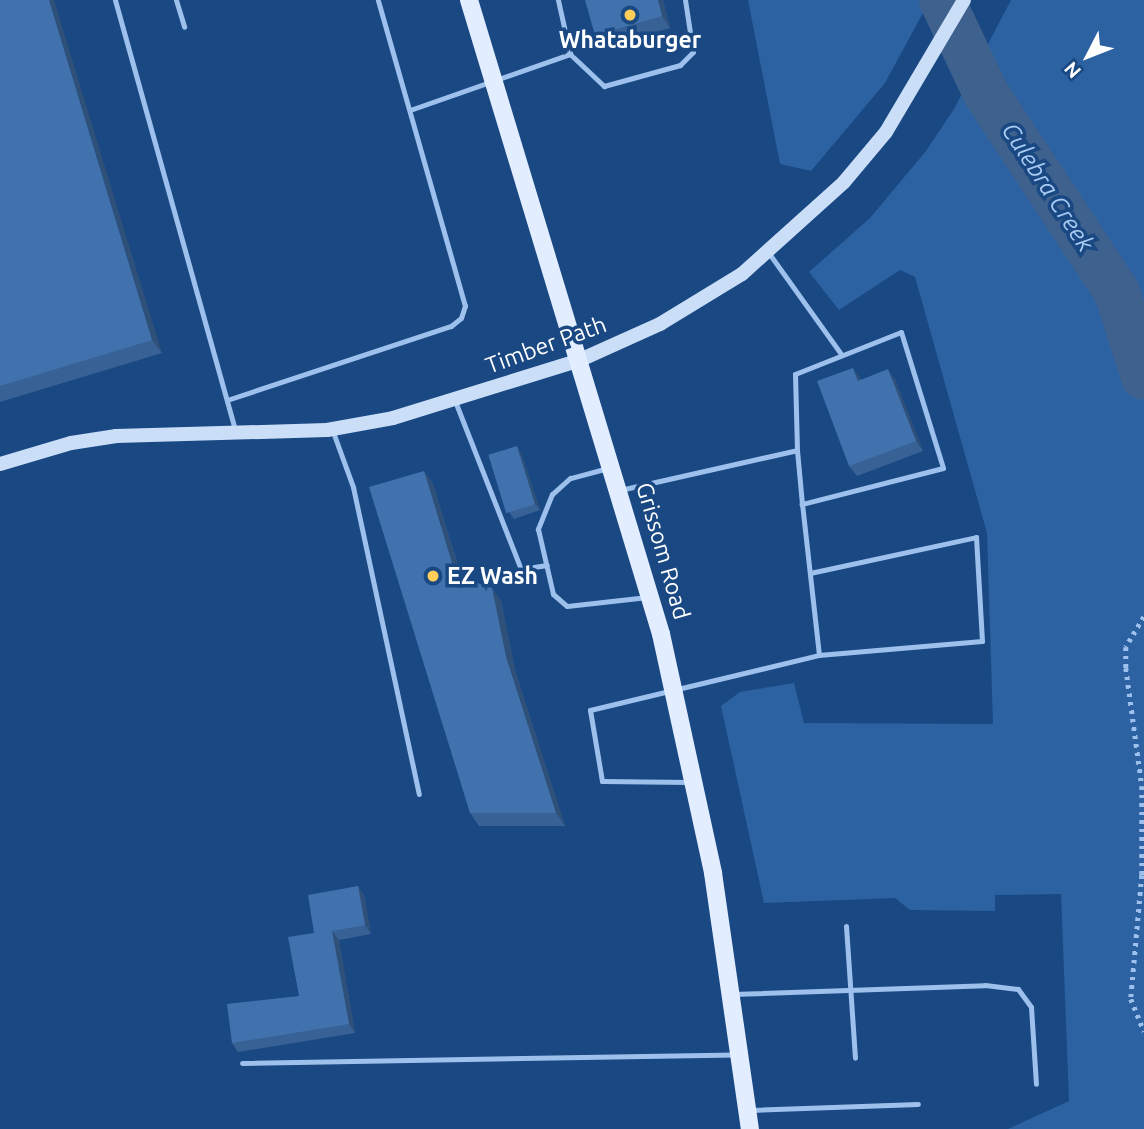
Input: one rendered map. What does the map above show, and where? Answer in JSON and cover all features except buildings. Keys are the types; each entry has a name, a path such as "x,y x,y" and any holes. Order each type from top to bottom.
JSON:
{"main road":[{"name":"Grissom Road","path":"469,0 496,81 650,596 694,782 733,994 750,1129"}],"street":[{"name":"Timber Path","path":"0,464 71,443 116,436 236,435 332,429 455,401 580,360 660,324 768,252 844,182 886,132 964,0"}],"lane":[{"path":"115,0 236,435"},
{"path":"176,0 184,27"},
{"path":"227,400 461,318 465,306 378,0"},
{"path":"558,0 570,54 604,86 680,65 693,52 685,0"},
{"path":"410,110 570,54"},
{"path":"768,252 841,354"},
{"path":"802,504 943,468 901,332 795,374 797,450 802,504 819,655"},
{"path":"455,401 521,569 547,565"},
{"path":"332,429 353,488 419,794"},
{"path":"620,490 797,450"},
{"path":"613,467 570,478 552,494 538,529 553,594 567,606 650,596"},
{"path":"694,782 602,781 590,710 819,655 982,641 976,537 810,573"},
{"path":"846,926 855,1058"},
{"path":"733,994 850,992 985,985 1018,989 1031,1007 1036,1084"},
{"path":"242,1063 741,1054"},
{"path":"748,1110 918,1104"}],"path":[{"path":"1144,617 1126,648 1126,668 1142,786 1142,875 1131,999 1144,1032"}],"shaded area":[{"path":"748,0 930,0 885,83 811,171 780,164"},
{"path":"1011,0 1144,0 1144,1129 1008,1129 1069,1101 1061,894 995,895 995,911 910,910 895,898 764,903 721,706 740,692 794,683 804,723 993,724 987,533 915,277 900,270 839,310 809,272 870,218 926,151 954,109"}],"waterway":[{"name":"Culebra Creek","path":"942,0 985,92 1117,292 1144,377"}],"place":[{"name":"Whataburger","path":"630,15"},
{"name":"EZ Wash","path":"433,576"}]}
